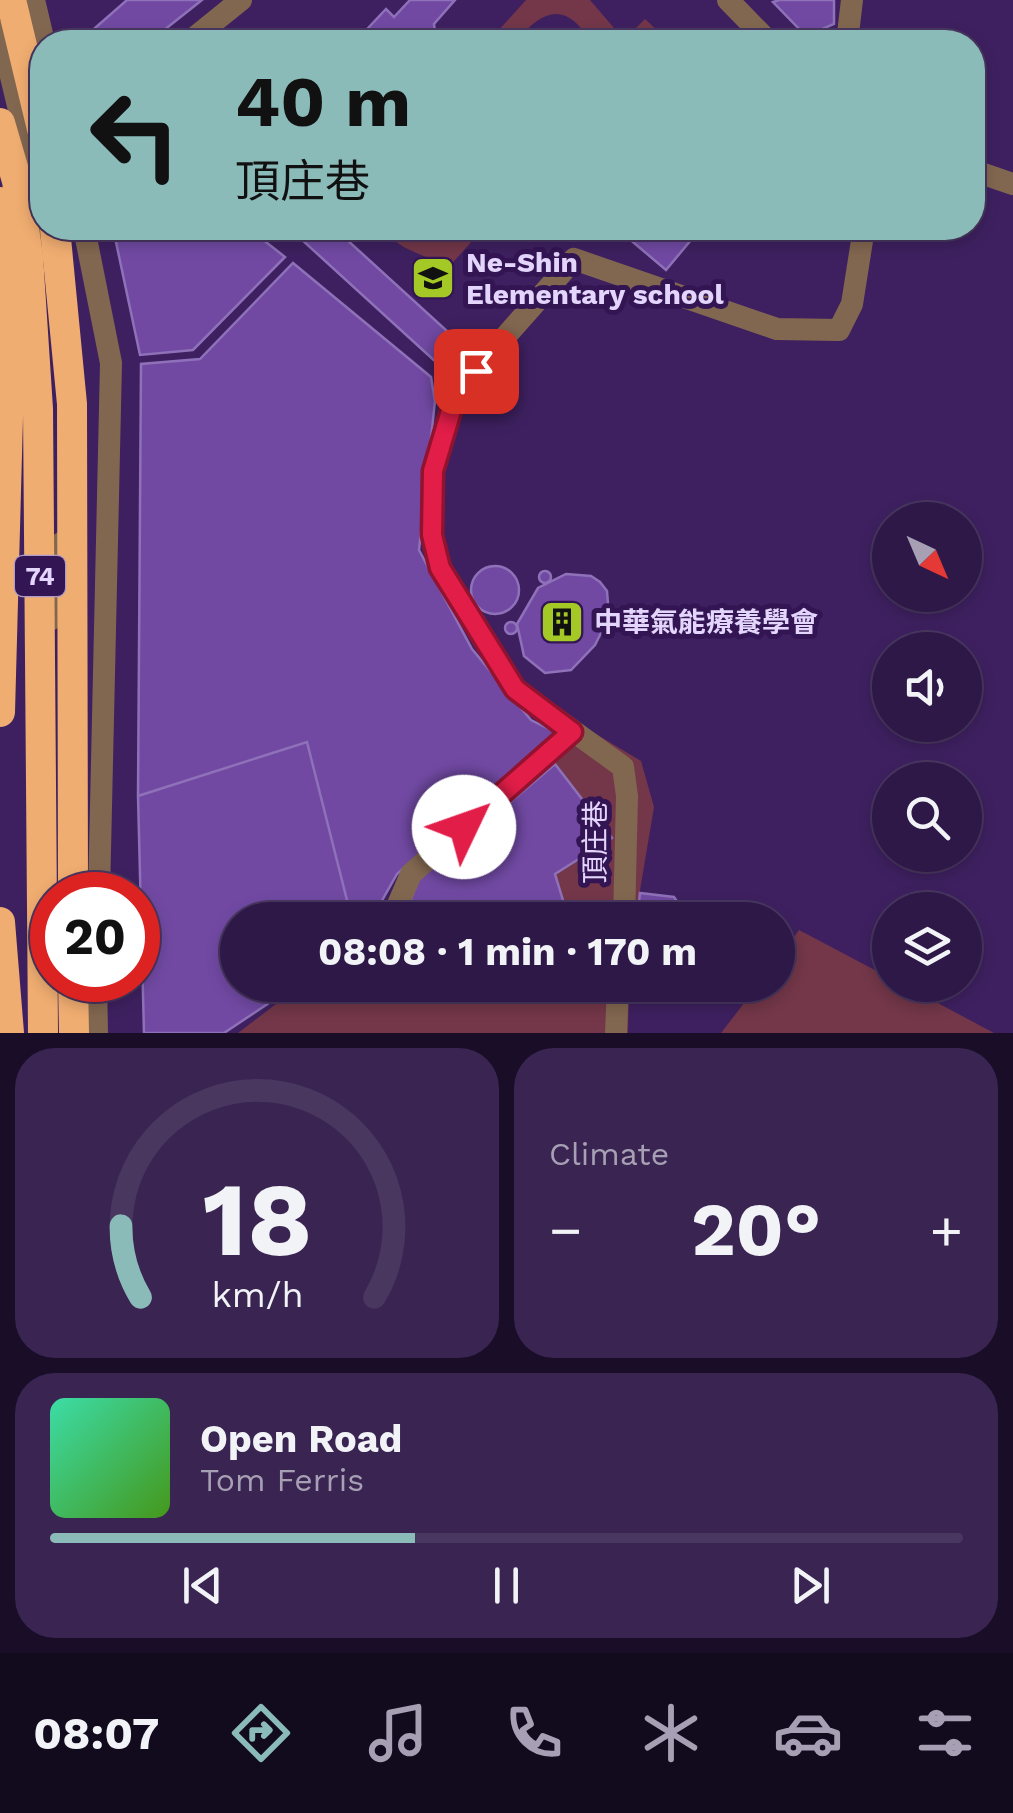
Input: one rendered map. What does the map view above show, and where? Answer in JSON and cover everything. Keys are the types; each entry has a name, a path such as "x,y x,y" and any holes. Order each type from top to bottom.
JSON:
{"highway":[{"path":"11,0 30,79"},
{"name":"74","path":"0,123 18,181 38,409 43,1033"},
{"path":"0,202 9,381 0,712"},
{"name":"74","path":"55,240 72,404 73,872"},
{"path":"0,922 9,1033"},
{"path":"73,1002 74,1033"}],"street":[{"path":"34,0 41,30"},
{"path":"204,30 241,0"},
{"path":"728,0 757,30"},
{"path":"848,30 852,0"},
{"path":"0,32 30,144"},
{"path":"985,174 1013,184"},
{"path":"0,190 26,467 35,1033"},
{"path":"4,238 30,193"},
{"path":"32,742 64,526 66,428 46,240"},
{"path":"86,240 111,363 100,872"},
{"name":"頂庄巷","path":"625,902 627,815 623,768 515,689 440,568 432,535 433,471 453,404 476,371 574,259 777,329 839,330 852,304 862,240"},
{"path":"399,902 410,874 572,732"},
{"path":"96,1002 97,1033"},
{"path":"616,1033 617,1002"}],"shaded area":[{"path":"526,0 590,0 615,30 582,30 572,20 554,14 528,30 499,30"},
{"path":"645,19 657,30 634,30"},
{"path":"395,240 473,240 446,270"},
{"path":"561,713 641,761 654,807 638,902 402,902"},
{"path":"799,930 872,969 872,1002 936,1002 994,1033 721,1033 745,1002 795,1002 795,936"},
{"path":"279,1002 629,1002 628,1033 238,1033"}],"building":[{"path":"127,0 202,0 164,30 93,30"},
{"path":"410,0 455,0 434,24 435,30 366,30 386,9 394,17"},
{"path":"834,0 834,24 820,30 800,30 773,2"},
{"path":"116,240 263,240 285,257 193,350 140,355"},
{"path":"302,240 347,240 458,341 438,364"},
{"path":"635,240 691,240 666,270"},
{"path":"293,263 431,377 435,401 419,550 472,649 531,720 557,733 397,874 381,902 347,902 307,742 138,796 141,364 200,359"},
{"path":"495,566 512,573 519,590 512,607 495,614 478,607 471,590 478,573"},
{"path":"545,571 551,577 545,583 539,577"},
{"name":"中華氣能療養學會","path":"566,574 591,576 600,582 607,591 609,617 595,645 571,670 545,673 524,656 517,624 538,588"},
{"path":"511,622 517,628 511,634 505,628"},
{"path":"307,742 347,902 220,902 220,1002 270,1002 224,1033 144,1033 143,1002 160,1002 160,872 140,872 138,796"},
{"path":"555,764 612,838 555,874 564,902 410,902 418,880"},
{"path":"640,893 674,897 677,902 639,902"}],"place":[{"name":"Ne-Shin Elementary school","path":"433,278"},
{"name":"中華氣能療養學會","path":"562,622"}],"route":[{"path":"464,827 572,732 515,689 440,568 432,535 433,471 453,404 476,371"}]}
